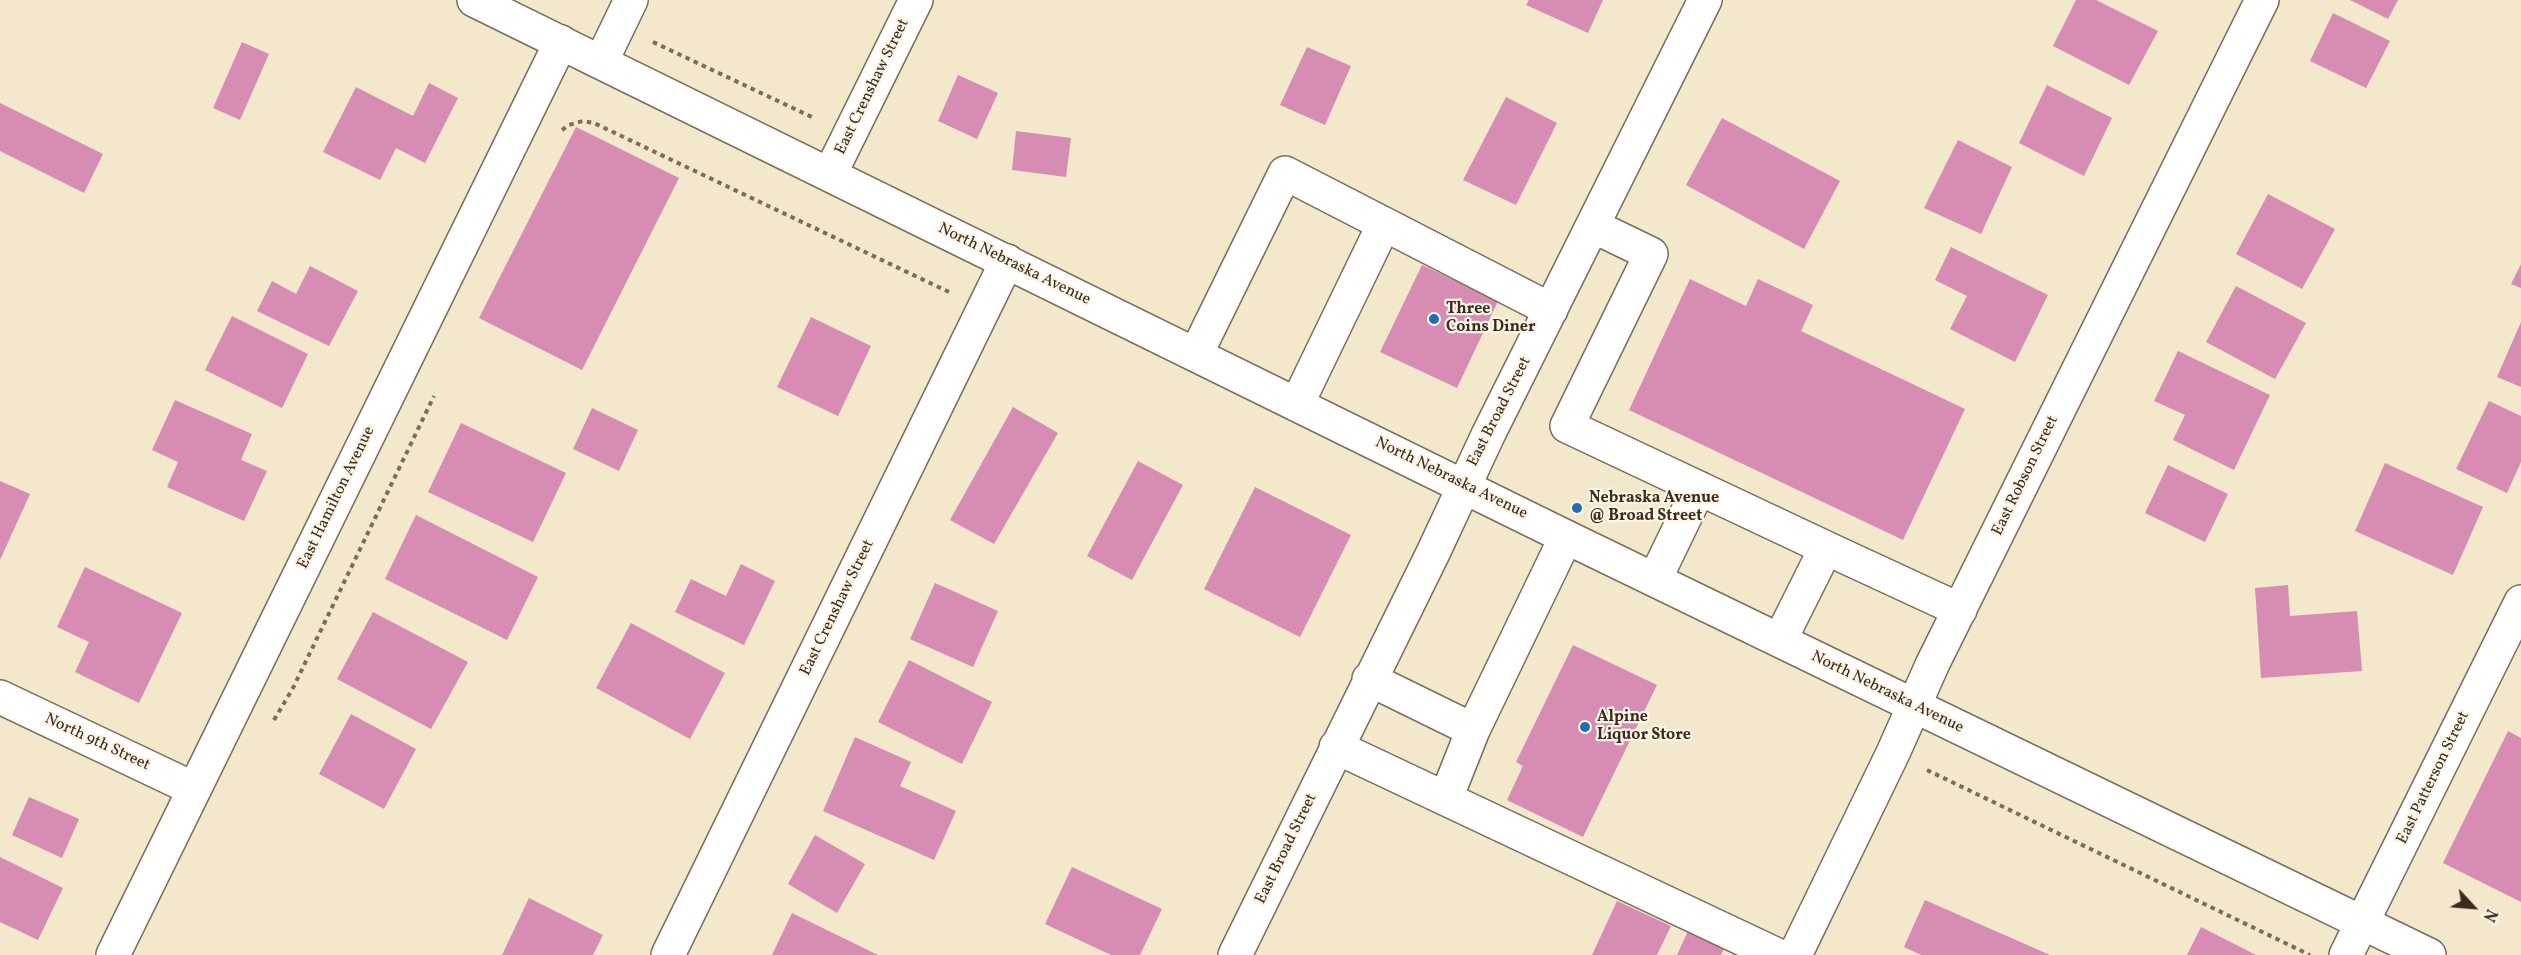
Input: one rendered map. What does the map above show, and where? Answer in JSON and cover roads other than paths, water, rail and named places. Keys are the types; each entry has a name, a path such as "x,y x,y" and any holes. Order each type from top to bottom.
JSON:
{"street":[{"name":"North Nebraska Avenue","path":"474,0 1566,537 2429,955"},
{"name":"East Crenshaw Street","path":"830,174 916,0"},
{"name":"East Broad Street","path":"1235,955 1433,553 1463,485 1705,0"},
{"name":"East Robson Street","path":"1795,955 1893,753 1912,705 2262,0"},
{"path":"601,62 624,13"},
{"name":"East Hamilton Avenue","path":"113,955 561,42"},
{"path":"1196,354 1285,173 1551,310"},
{"path":"1297,404 1384,224"},
{"path":"1593,226 1651,254 1567,426 1960,610"},
{"name":"East Crenshaw Street","path":"668,955 1007,261"},
{"path":"1654,579 1699,488"},
{"path":"1446,798 1473,730 1566,537"},
{"path":"1780,640 1826,549"},
{"name":"East Patterson Street","path":"2346,955 2521,602"},
{"path":"1370,679 1473,730"},
{"name":"North 9th Street","path":"0,697 194,789"},
{"path":"1336,747 1777,955"}],"place":[{"name":"Three Coins Diner","path":"1434,319"},
{"name":"Nebraska Avenue @ Broad Street","path":"1577,508"},
{"name":"Alpine Liquor Store","path":"1585,727"}]}
